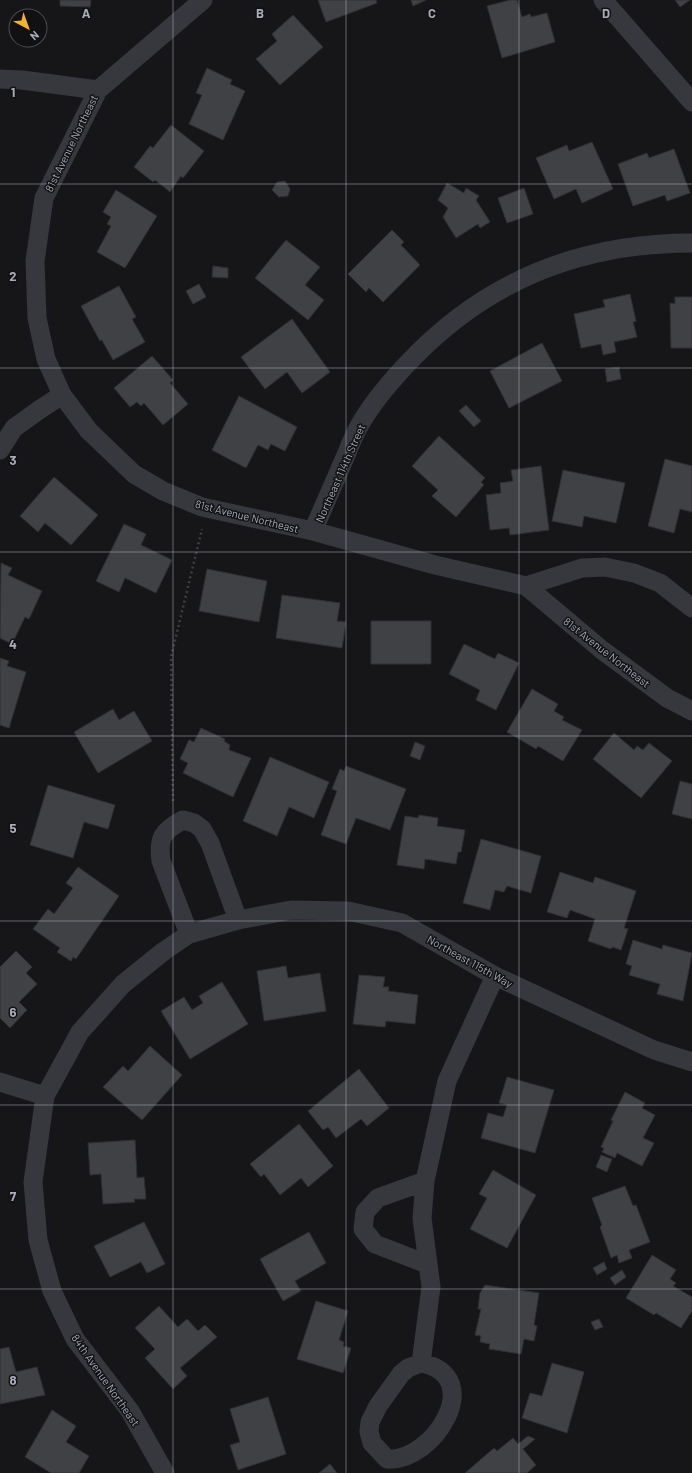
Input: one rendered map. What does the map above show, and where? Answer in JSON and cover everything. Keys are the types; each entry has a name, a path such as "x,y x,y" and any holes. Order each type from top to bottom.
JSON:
{"street":[{"path":"0,79 22,80 98,90 203,0"},
{"path":"603,0 692,102"},
{"name":"81st Avenue Northeast","path":"98,90 44,198 35,261 37,318 46,359 62,395 89,431 134,474 163,491 202,507 313,531 435,565 526,586 602,650 667,698 692,711"},
{"name":"Northeast 114th Street","path":"313,531 358,428 388,384 427,343 470,308 515,282 566,261 616,248 661,243 692,243"},
{"path":"0,450 14,428 38,410 62,395"},
{"path":"526,586 582,568 605,567 634,574 660,583 692,608"},
{"path":"189,934 160,861 160,840 163,834 173,825 183,820 194,823 202,829 210,843 238,920"},
{"name":"Northeast 115th Way","path":"45,1096 80,1032 123,984 164,951 189,934 238,920 291,910 348,911 402,922 495,976 654,1050 692,1062"},
{"path":"421,1363 431,1287 422,1218 426,1181 447,1081 495,976"},
{"path":"0,1082 45,1096"},
{"name":"84th Avenue Northeast","path":"45,1096 33,1182 38,1240 52,1291 75,1339 130,1411 165,1473"},
{"path":"426,1181 378,1198 365,1212 363,1229 375,1244 428,1264"},
{"path":"421,1363 433,1365 443,1370 450,1379 453,1401 449,1414 439,1429 416,1451 406,1457 387,1458 372,1443 369,1432 370,1422 378,1406 401,1374 408,1368 421,1363"}],"path":[{"path":"174,806 171,657 204,525"}],"building":[{"path":"60,0 91,0 90,7 60,6"},
{"path":"318,0 376,0 377,3 326,22"},
{"path":"411,0 426,0 413,6"},
{"path":"510,0 517,0 522,17 530,14 531,17 547,13 555,42 502,58 487,6"},
{"path":"675,0 690,0 680,7"},
{"path":"293,15 323,47 280,85 256,59 277,41 272,34"},
{"path":"207,68 232,80 230,84 245,91 223,140 189,124 202,95 196,93"},
{"path":"171,125 204,151 183,178 181,176 170,192 155,180 153,182 134,167 150,146 153,148"},
{"path":"592,142 613,189 582,203 576,189 554,199 536,158 567,145 569,151"},
{"path":"674,149 690,193 667,201 665,195 633,206 618,164 647,153 649,158"},
{"path":"285,181 290,189 288,196 279,197 272,190 277,182"},
{"path":"447,183 464,193 466,188 479,196 476,200 490,222 480,228 478,224 456,238 443,217 448,208 438,200"},
{"path":"524,188 533,214 507,223 498,198"},
{"path":"116,190 157,216 125,268 97,252 111,226 107,224 111,217 103,212"},
{"path":"392,230 404,242 401,245 420,265 383,302 369,288 366,292 348,274"},
{"path":"286,240 320,267 305,285 324,300 308,320 255,278"},
{"path":"213,266 228,268 228,278 212,277"},
{"path":"199,284 206,297 193,304 186,291"},
{"path":"119,286 136,317 132,319 145,342 113,360 102,340 100,341 81,306"},
{"path":"630,294 636,321 633,322 637,337 614,342 616,352 603,355 601,344 581,348 574,314 605,307 603,300"},
{"path":"675,297 692,297 692,348 671,348 670,303 675,304"},
{"path":"292,319 330,372 302,393 287,372 265,389 241,357"},
{"path":"542,343 562,381 509,408 490,371"},
{"path":"152,356 173,380 170,383 188,404 163,425 144,403 141,406 137,402 130,407 114,388"},
{"path":"619,367 621,379 607,382 605,369"},
{"path":"239,396 297,427 285,451 271,444 268,450 258,445 246,468 212,450"},
{"path":"466,405 481,421 474,427 459,411"},
{"path":"439,436 485,478 481,482 484,485 456,517 432,496 438,490 412,466"},
{"path":"665,459 692,466 692,512 680,509 674,533 648,526"},
{"path":"541,466 549,530 510,535 509,528 490,530 486,495 501,493 500,483 513,481 511,470"},
{"path":"563,470 625,483 616,523 584,516 582,527 552,521"},
{"path":"54,477 98,515 71,545 45,523 38,532 20,516"},
{"path":"124,524 146,534 141,545 172,560 156,593 125,578 119,592 96,581"},
{"path":"1,563 12,568 8,575 42,591 29,619 25,617 12,644 0,638"},
{"path":"207,569 267,581 259,622 199,611"},
{"path":"282,595 340,603 337,621 346,622 342,648 276,638"},
{"path":"371,621 431,621 431,664 371,664"},
{"path":"464,644 495,659 498,653 519,663 496,710 476,700 480,690 449,674"},
{"path":"0,658 9,661 7,666 26,672 9,728 0,725"},
{"path":"532,689 558,704 554,711 564,717 562,720 582,730 563,761 538,746 536,749 507,732"},
{"path":"113,709 119,720 134,711 152,741 98,773 74,732"},
{"path":"201,728 225,739 224,741 230,745 229,750 251,758 233,797 183,773 188,763 180,759 189,740 194,742"},
{"path":"614,733 634,750 637,746 643,750 649,743 672,761 641,798 593,759"},
{"path":"415,742 425,746 420,760 410,756"},
{"path":"270,757 329,782 314,818 289,807 277,836 243,821"},
{"path":"346,766 406,789 390,830 356,818 346,844 321,835 337,791 332,789 340,769 344,771"},
{"path":"680,781 692,784 692,819 672,814"},
{"path":"48,785 115,805 108,829 84,822 73,858 30,845"},
{"path":"419,815 438,818 437,826 465,830 461,852 458,852 456,864 425,859 424,869 397,865 405,816 418,818"},
{"path":"481,839 541,856 531,893 507,886 504,892 495,890 490,910 463,903"},
{"path":"78,867 119,896 76,959 73,957 71,961 57,952 60,948 33,929 48,909 54,914 73,888 66,883"},
{"path":"560,872 593,883 595,877 636,891 624,928 628,929 621,950 612,947 611,949 588,941 595,919 570,910 567,918 547,912"},
{"path":"633,940 662,949 663,945 692,953 683,1001 657,994 660,984 629,975 632,966 626,964"},
{"path":"16,951 32,967 26,973 37,984 19,1002 27,1010 10,1028 0,1018 0,967"},
{"path":"286,966 288,978 320,973 326,1011 264,1021 257,971"},
{"path":"359,975 385,977 383,987 389,987 388,991 418,995 415,1024 386,1021 385,1027 353,1024"},
{"path":"222,982 248,1024 190,1059 161,1011 184,997 192,1010 203,1003 199,996"},
{"path":"150,1046 182,1075 142,1120 103,1087 123,1066 128,1071"},
{"path":"359,1069 389,1108 367,1126 361,1119 336,1138 328,1127 323,1130 308,1111"},
{"path":"507,1077 554,1090 535,1153 481,1138 488,1113 503,1117 507,1105 499,1103"},
{"path":"625,1092 645,1103 642,1108 655,1115 643,1138 654,1143 642,1166 617,1153 615,1158 602,1152 604,1148 601,1147 613,1121 611,1120"},
{"path":"299,1124 333,1166 308,1187 301,1178 280,1195 264,1174 261,1177 250,1164"},
{"path":"135,1140 137,1178 144,1177 146,1199 134,1199 135,1202 103,1204 101,1174 90,1175 88,1143"},
{"path":"601,1155 612,1159 607,1172 596,1167"},
{"path":"493,1170 536,1195 507,1248 470,1229 487,1198 479,1194"},
{"path":"625,1186 633,1206 636,1205 650,1242 629,1250 632,1258 619,1263 617,1255 611,1258 600,1227 602,1225 592,1198"},
{"path":"144,1222 165,1264 147,1273 141,1262 110,1277 94,1246"},
{"path":"309,1232 326,1263 295,1281 301,1291 283,1301 260,1259"},
{"path":"652,1255 676,1270 670,1279 676,1283 673,1286 692,1297 692,1311 681,1328 656,1313 654,1315 626,1298"},
{"path":"604,1262 607,1269 597,1275 593,1268"},
{"path":"622,1270 626,1277 615,1285 610,1278"},
{"path":"485,1285 539,1293 534,1325 537,1326 534,1341 524,1339 521,1354 489,1349 490,1344 480,1342 481,1336 475,1335 481,1309 478,1309 480,1293"},
{"path":"316,1301 348,1311 339,1340 344,1342 343,1346 351,1348 343,1373 297,1359"},
{"path":"159,1306 178,1327 187,1319 198,1331 205,1325 217,1337 180,1368 187,1376 173,1389 145,1358 155,1349 135,1328"},
{"path":"599,1319 603,1327 595,1330 591,1322"},
{"path":"9,1347 16,1372 37,1367 45,1395 0,1404 0,1349"},
{"path":"552,1363 584,1372 567,1433 522,1418 530,1393 542,1396"},
{"path":"268,1397 286,1454 238,1470 230,1445 240,1442 230,1409"},
{"path":"52,1410 76,1426 66,1442 89,1456 79,1473 51,1473 25,1457"},
{"path":"528,1436 535,1439 523,1449 536,1465 527,1473 465,1473 494,1448 497,1451 513,1438 518,1444"},
{"path":"330,1464 337,1473 319,1473"}]}
